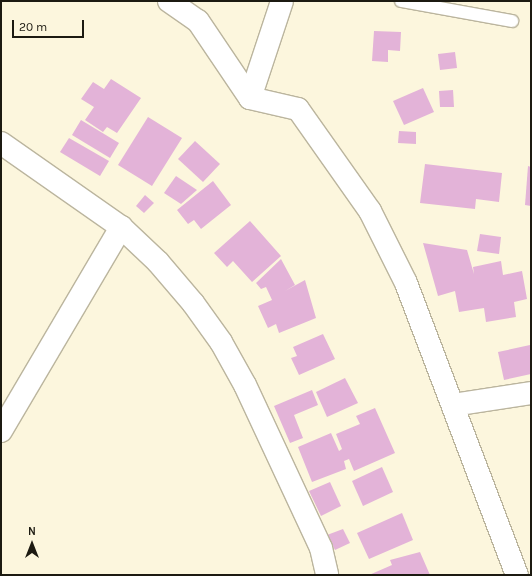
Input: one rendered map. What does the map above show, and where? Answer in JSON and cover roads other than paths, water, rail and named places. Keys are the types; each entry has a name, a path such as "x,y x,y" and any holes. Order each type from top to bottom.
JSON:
{"street":[{"path":"169,1 198,20 250,98 298,109 370,211 406,283 517,575"},
{"path":"250,98 282,1"},
{"path":"1,143 121,227 158,262 221,342 320,548 327,575"},
{"path":"1,431 121,227"},
{"path":"453,405 531,393"}],"lane":[{"path":"401,1 512,21"}]}
